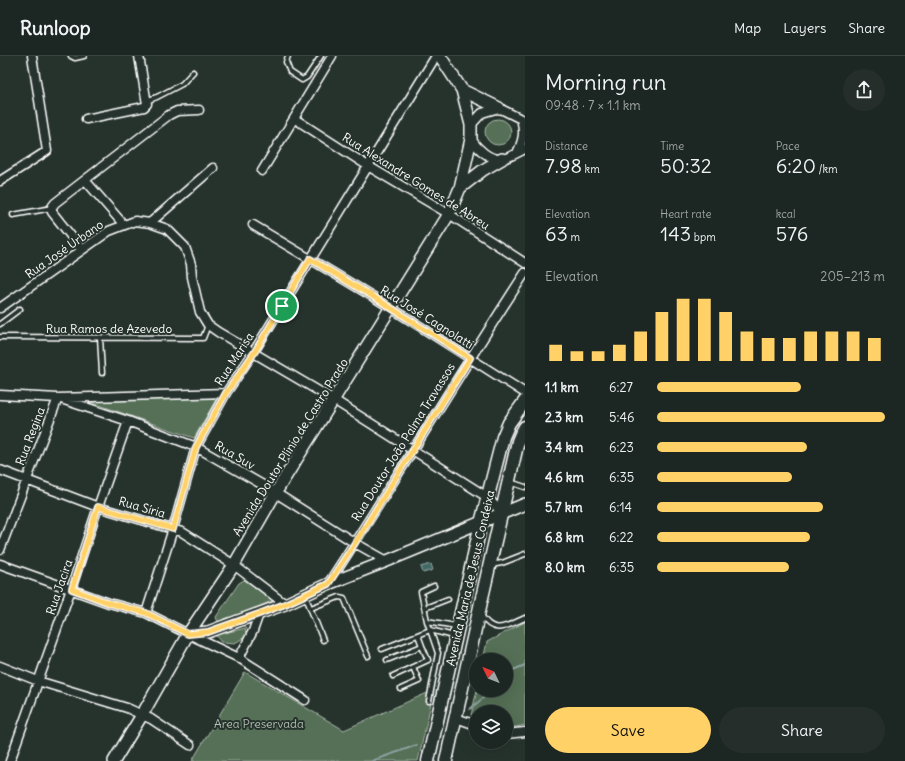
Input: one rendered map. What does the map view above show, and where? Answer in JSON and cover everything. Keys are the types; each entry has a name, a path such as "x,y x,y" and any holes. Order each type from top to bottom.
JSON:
{"main road":[{"name":"Avenida Maria de Jesus Condeixa","path":"428,761 487,497 505,430 525,401"},
{"name":"Avenida Maria de Jesus Condeixa","path":"470,653 518,441 525,427"},
{"path":"467,587 472,584 477,587 477,598 480,606"},
{"path":"453,651 464,653 469,656"},
{"name":"Avenida Maria de Jesus Condeixa","path":"446,761 469,656"}],"street":[{"path":"0,181 47,151 32,56"},
{"path":"86,119 144,107 147,102 139,56"},
{"path":"262,171 332,56"},
{"name":"Rua Marisa","path":"146,613 173,529 196,447 226,393 254,353 310,259 436,56"},
{"name":"Avenida Doutor Plínio de Castro Prado","path":"114,761 188,634 234,565 276,492 449,214 460,188 471,138 471,125 462,90 440,56"},
{"path":"460,188 483,170 502,159 521,151 524,132 523,120 462,90"},
{"path":"471,125 482,113 499,108"},
{"path":"82,250 52,212 52,208 55,203 169,115 177,111 198,110"},
{"name":"Rua Alexandre Gomes de Abreu","path":"295,119 368,166 449,214 525,263"},
{"path":"471,138 477,147 484,153 492,157 502,159"},
{"path":"150,223 214,168"},
{"path":"85,180 124,225"},
{"name":"Rua José Urbano","path":"0,308 109,231 135,221 150,223 167,229 185,246 191,264 192,277 200,312 208,325 334,400 487,497 502,513"},
{"name":"Rua José Cagnolatti","path":"253,225 391,308 525,393"},
{"name":"Rua Doutor João Palma Travassos","path":"328,584 525,273"},
{"path":"0,395 58,398 226,393"},
{"name":"Rua Suv","path":"58,398 128,421 196,447 276,492 355,543 387,561"},
{"name":"Rua Regina","path":"0,550 58,398"},
{"name":"Rua Jacira","path":"10,761 72,589 98,507 128,421"},
{"name":"Rua Síria","path":"0,470 98,507 182,532 234,565 285,604"},
{"path":"188,634 208,632 285,604 328,584 525,504"},
{"path":"0,564 109,603 146,613 239,658 305,700"},
{"path":"239,658 254,631 259,614"},
{"path":"0,666 38,681 127,708 142,715 190,745"},
{"path":"456,718 469,723"},
{"path":"513,733 525,732"}],"lane":[{"path":"71,56 75,58 84,56"},
{"path":"288,56 286,62 290,72 302,80 307,77 321,56"},
{"path":"147,102 182,84 193,72"},
{"path":"12,215 52,208"},
{"path":"0,324 20,309"},
{"name":"Rua Ramos de Azevedo","path":"0,337 203,338 208,325"},
{"path":"100,337 102,373"},
{"path":"509,482 525,487"},
{"path":"489,566 502,563 525,554"},
{"path":"428,701 438,652 426,621 425,608 420,592 434,586"},
{"path":"305,595 323,640"},
{"path":"311,608 339,597 344,598 368,656"},
{"path":"425,608 448,599"},
{"path":"480,606 487,624 494,627 501,628 525,618"},
{"path":"426,621 458,631"},
{"path":"382,649 430,630 458,631"},
{"path":"393,676 428,660 418,635"},
{"path":"387,660 422,646"},
{"path":"401,689 419,681 413,667"}],"green space":[{"path":"498,119 507,123 511,132 507,141 498,145 489,141 485,132 489,123"},
{"path":"218,396 194,438 82,399"},
{"path":"244,580 272,598 272,601 220,622 216,617 239,583"},
{"path":"525,622 525,725 513,728 513,705 473,705 475,697 513,697 513,653 485,653 487,642"},
{"path":"246,628 245,637 235,643 222,642 216,635"},
{"name":"Area Preservada","path":"245,672 344,730 434,690 418,761 192,761"}],"water":[{"path":"431,564 433,570 423,573 421,567"}],"waterway":[{"path":"513,670 525,665"},
{"path":"475,705 484,697"},
{"path":"372,761 417,745"}],"route":[{"path":"310,259 377,299 470,358 328,584 259,614 208,632 188,634 146,613 109,603 72,589 98,507 173,529 196,447 226,393 254,353 282,306 310,259"}]}
